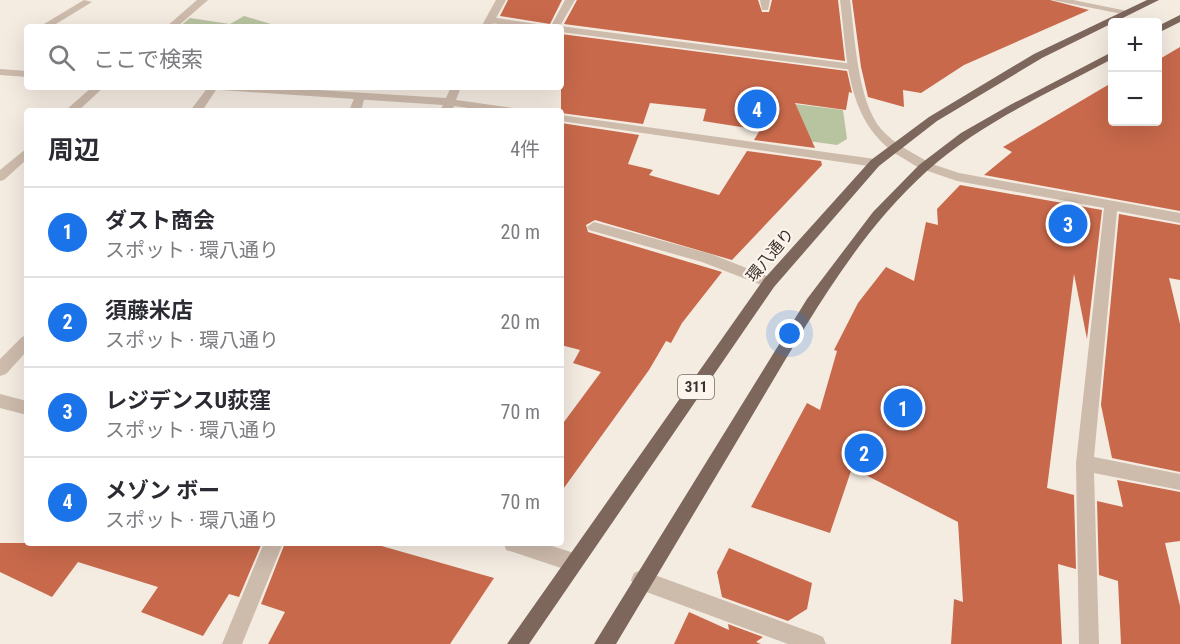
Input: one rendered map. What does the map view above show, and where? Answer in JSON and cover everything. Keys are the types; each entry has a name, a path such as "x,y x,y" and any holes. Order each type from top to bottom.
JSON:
{"main road":[{"name":"環八通り","path":"517,644 769,283 875,163 894,146 933,119 1038,56 1154,0"},
{"path":"1162,28 1179,19"},
{"path":"604,644 812,303 850,251 926,166 977,131 1108,58"}],"street":[{"path":"175,24 203,0"},
{"path":"488,23 501,0"},
{"path":"557,24 570,0"},
{"path":"846,0 853,67 871,124 894,146 926,166 957,177 1180,218"},
{"path":"1057,0 1127,12"},
{"path":"49,24 87,2"},
{"path":"564,29 853,67"},
{"path":"0,72 24,74"},
{"path":"74,108 96,90"},
{"path":"198,108 211,90"},
{"path":"267,90 360,96 464,108"},
{"path":"447,107 455,90"},
{"path":"356,108 360,96"},
{"path":"564,118 875,163"},
{"path":"0,177 24,157"},
{"path":"1089,644 1085,463 1111,205"},
{"path":"594,227 706,258 769,283"},
{"path":"0,369 24,344"},
{"path":"0,401 24,407"},
{"path":"1085,463 1180,482"},
{"path":"232,644 273,546"},
{"path":"522,546 573,562"},
{"path":"641,580 816,644"}],"green space":[{"path":"244,16 271,24 230,24"},
{"path":"190,18 230,24 183,24"},
{"path":"778,102 843,110 847,139 837,145 772,136"}],"building":[{"path":"508,0 562,0 550,24 500,16"},
{"path":"577,0 758,0 762,12 769,12 772,0 838,0 845,61 564,24"},
{"path":"852,0 1050,0 1089,10 964,65 921,93 903,90 904,107 868,97 861,67"},
{"path":"564,34 847,71 852,93 849,92 846,110 795,103 815,148 754,140 760,130 703,121 706,109 650,103 643,124 564,113 564,108 561,108 561,90 564,90"},
{"path":"1180,47 1180,211 984,175 1012,152 1003,147 1108,85 1108,126 1162,126 1162,58"},
{"path":"564,123 639,135 628,164 653,170 649,175 719,195 747,151 821,161 822,165 732,260 595,220 586,225 588,232 722,272 682,323 671,343 666,341 649,370 564,488 564,422 601,372 573,363 580,350 564,346"},
{"path":"960,185 1102,210 1087,339 1074,274 1047,488 1074,495 1076,569 1058,564 1062,644 951,644 954,599 963,602 958,522 852,468 830,533 751,507 807,403 820,410 837,351 834,350 858,303 886,267 914,281 926,222 938,225 937,209"},
{"path":"1119,214 1180,225 1180,280 1169,278 1180,324 1180,472 1112,458 1101,405"},
{"path":"1117,480 1180,492 1180,541 1165,543 1180,606 1180,644 1121,644 1118,581 1099,575 1097,501 1123,507"},
{"path":"0,543 24,543 24,546 261,546 239,597 229,594 203,636 141,612 158,587 78,562 52,597 0,572"},
{"path":"284,546 382,546 494,578 450,644 268,644 285,612 261,604"},
{"path":"729,548 812,583 807,609 788,621 722,597 717,572"},
{"path":"689,612 729,630 728,624 763,637 756,642 761,644 674,644"}],"place":[{"name":"メゾン ボー","path":"757,109"},
{"name":"レジデンスU荻窪","path":"1068,224"},
{"name":"ダスト商会","path":"903,408"},
{"name":"須藤米店","path":"864,453"}]}
